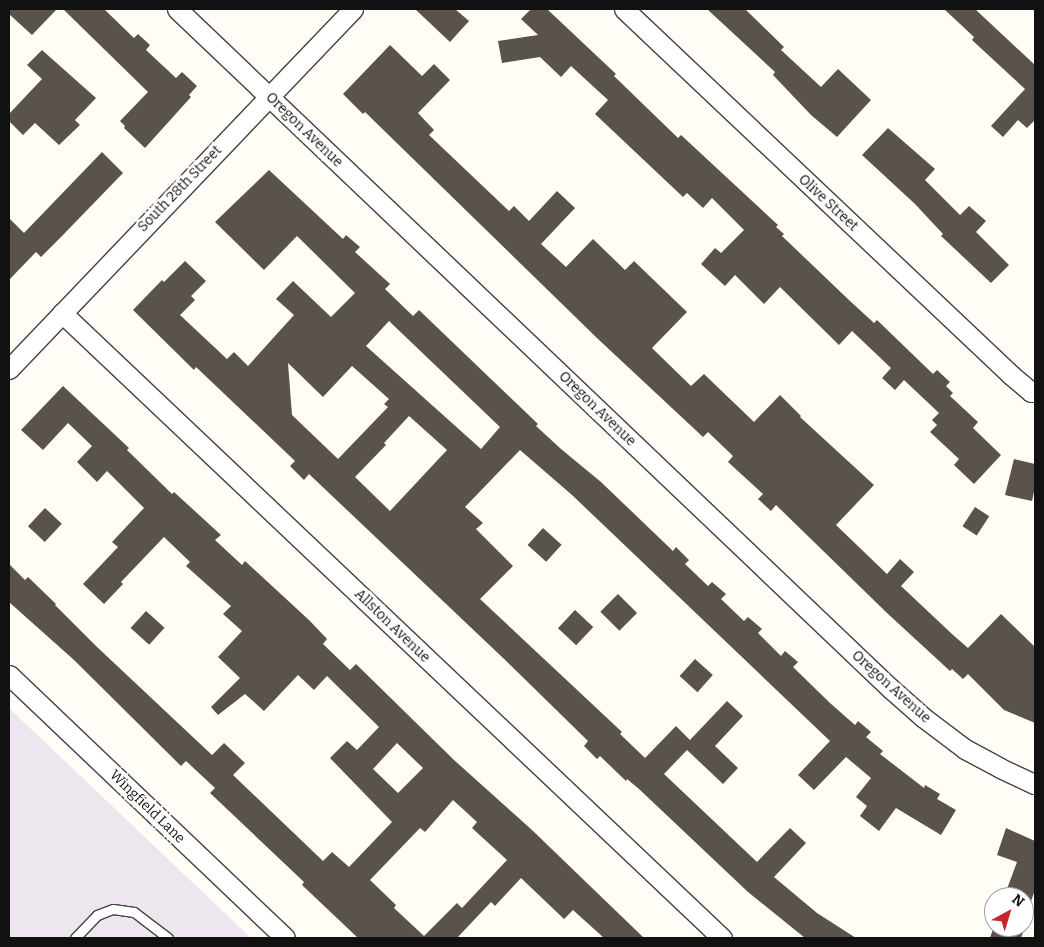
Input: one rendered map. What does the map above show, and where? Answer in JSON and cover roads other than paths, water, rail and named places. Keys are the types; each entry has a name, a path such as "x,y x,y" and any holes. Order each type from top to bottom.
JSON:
{"street":[{"name":"Oregon Avenue","path":"177,9 904,700 965,749 1035,784"},
{"name":"South 28th Street","path":"9,369 353,9"},
{"name":"Olive Street","path":"624,9 1011,375 1031,392 1035,392"},
{"name":"Allston Avenue","path":"62,313 722,938"},
{"name":"Wingfield Lane","path":"9,675 285,938"}],"lane":[{"path":"75,938 97,915 113,909 134,912 168,938"}]}
